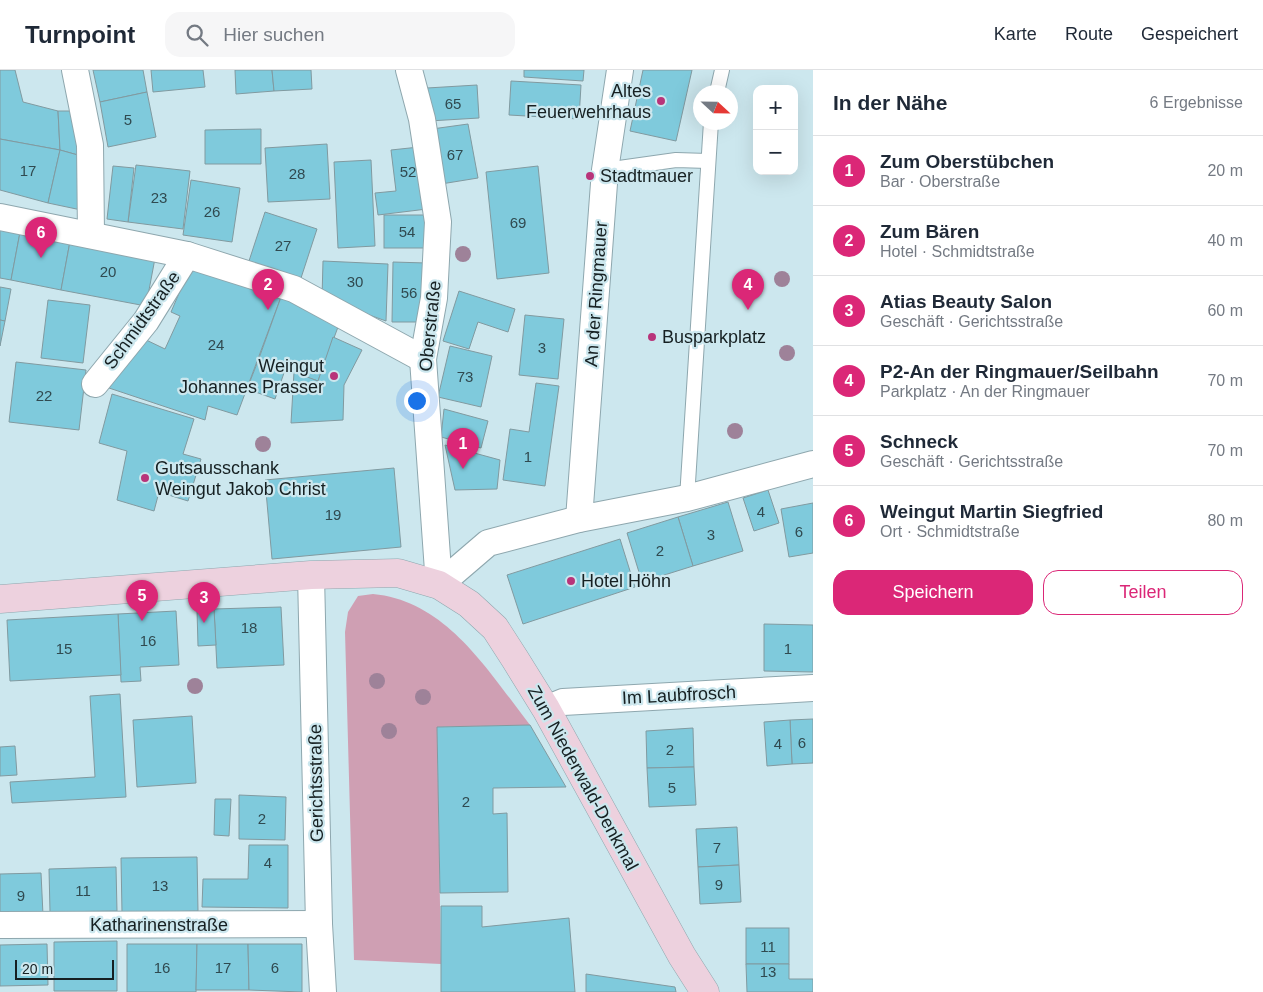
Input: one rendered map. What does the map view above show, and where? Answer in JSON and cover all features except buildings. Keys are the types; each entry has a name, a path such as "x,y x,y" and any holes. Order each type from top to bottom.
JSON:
{"main road":[{"name":"Zum Niederwald-Denkmal","path":"0,599 311,575 398,573 438,585 469,604 495,628 546,709 682,956 705,992"}],"street":[{"path":"75,70 90,145 91,236"},
{"name":"Oberstraße","path":"408,70 422,119 438,222 434,298 423,359 438,585"},
{"name":"An der Ringmauer","path":"579,519 605,170 620,70"},
{"name":"Schmidtstraße","path":"0,217 187,256 294,289 423,359"},
{"name":"Schmidtstraße","path":"95,384 146,321 187,256"},
{"path":"438,585 488,542 579,519 687,498 813,464"},
{"name":"Gerichtsstraße","path":"311,575 319,924 323,992"},
{"name":"Im Laubfrosch","path":"546,709 563,702 813,688"},
{"name":"Katharinenstraße","path":"0,925 319,924"}],"lane":[{"path":"719,85 722,70"},
{"path":"687,498 710,130"},
{"path":"605,170 676,160 708,161"}],"shaded area":[{"path":"373,594 399,599 423,610 444,624 464,642 530,725 437,727 441,964 354,960 345,632 348,612 358,596"}],"place":[{"name":"Altes Feuerwehrhaus","path":"661,101"},
{"name":"Stadtmauer","path":"590,176"},
{"name":"Weingut Martin Siegfried","path":"41,258"},
{"name":"Zum Bären","path":"268,310"},
{"name":"P2-An der Ringmauer/Seilbahn","path":"748,310"},
{"name":"Busparkplatz","path":"652,337"},
{"name":"Weingut Johannes Prasser","path":"334,376"},
{"name":"Zum Oberstübchen","path":"463,469"},
{"name":"Gutsausschank Weingut Jakob Christ","path":"145,478"},
{"name":"Hotel Höhn","path":"571,581"},
{"name":"Schneck","path":"142,621"},
{"name":"Atias Beauty Salon","path":"204,623"}]}
